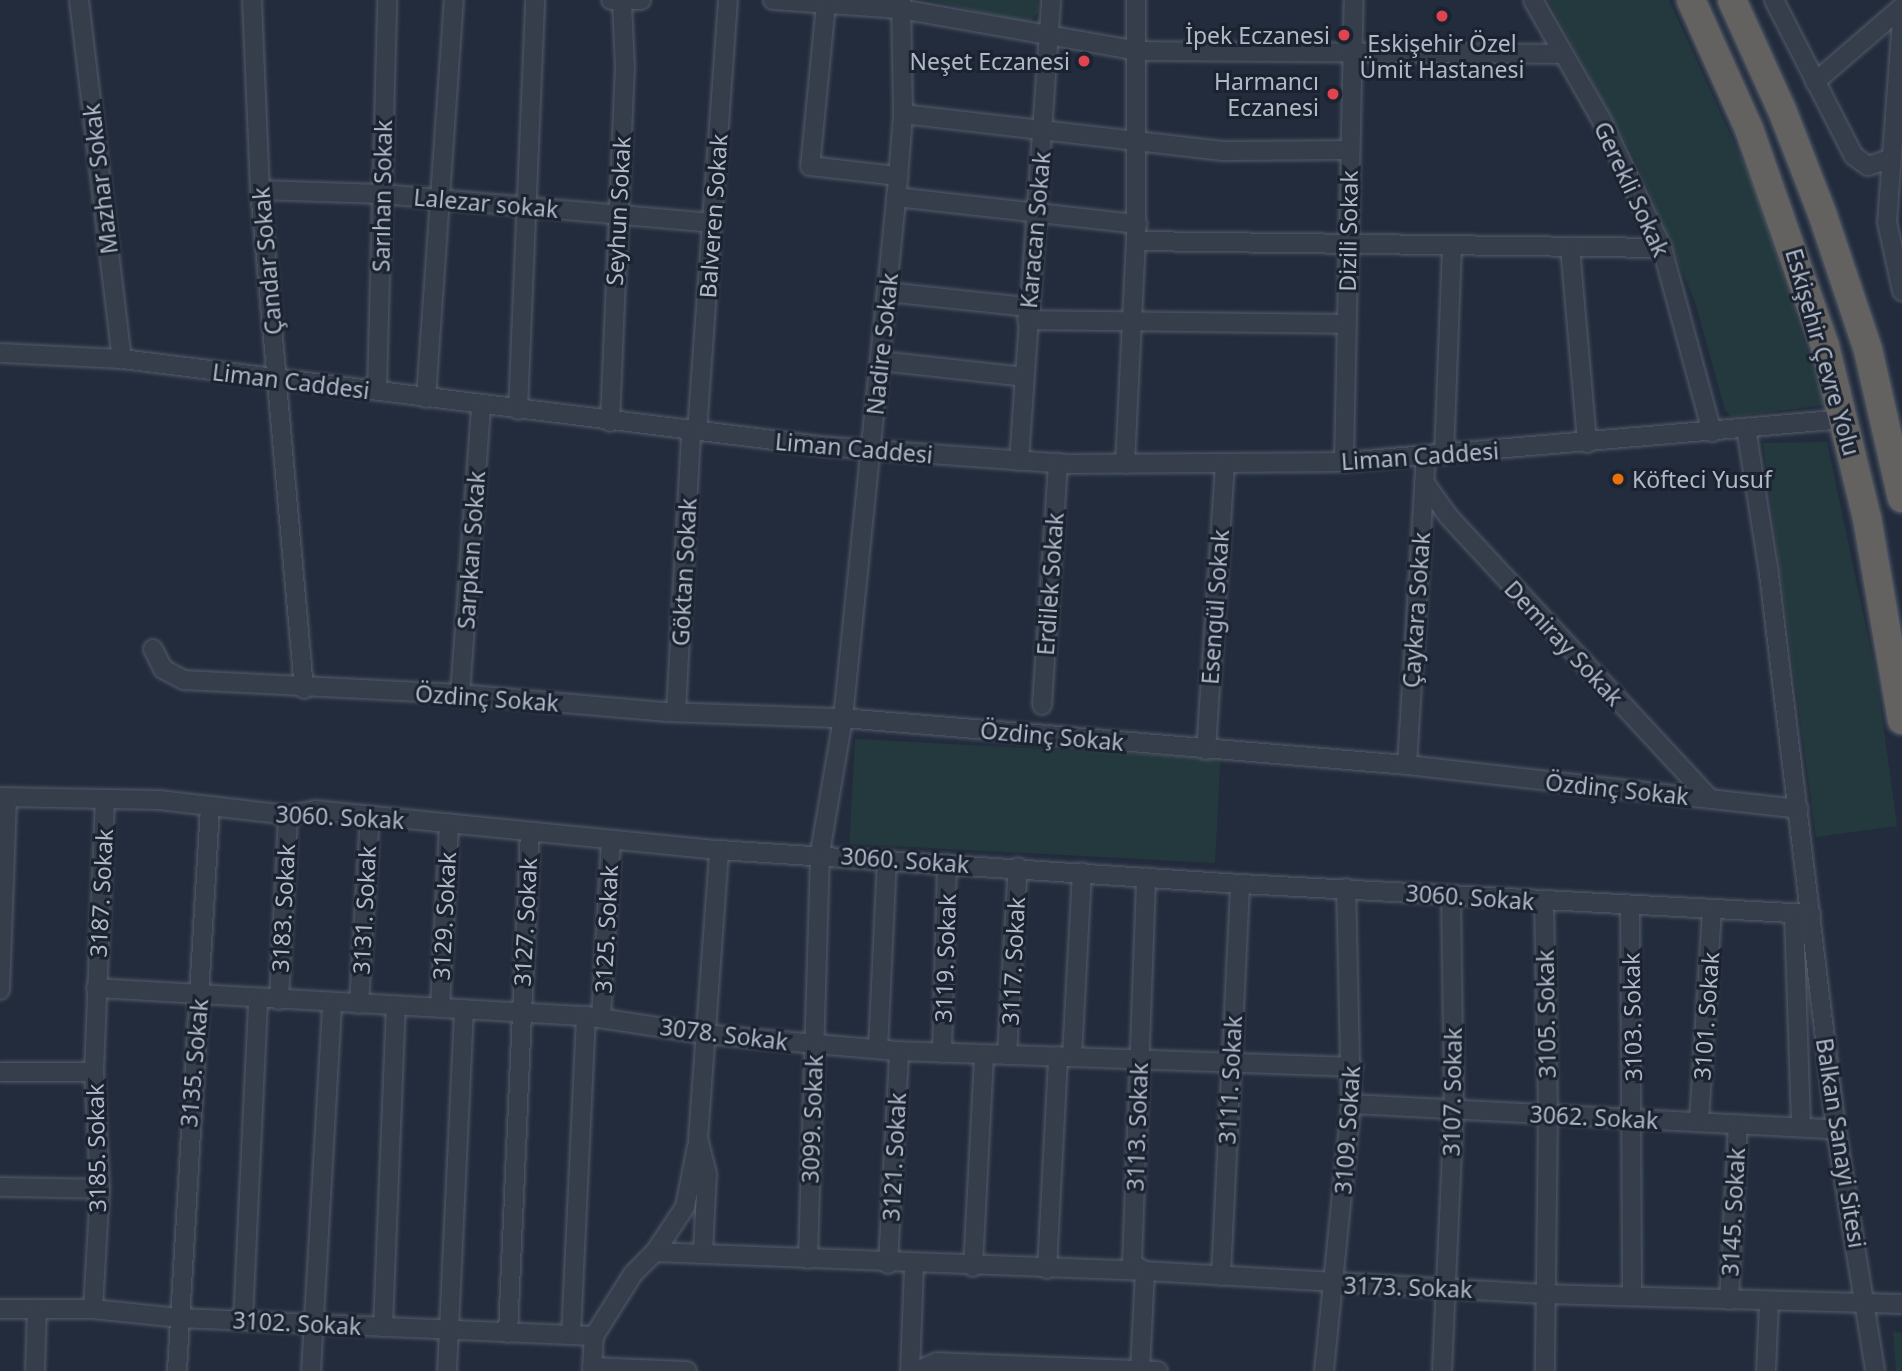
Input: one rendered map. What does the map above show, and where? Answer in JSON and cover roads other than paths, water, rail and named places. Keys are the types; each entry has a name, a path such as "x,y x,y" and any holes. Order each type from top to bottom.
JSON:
{"highway":[{"name":"Eskişehir Çevre Yolu","path":"1691,0 1749,129 1787,230 1846,419 1902,720"},
{"name":"Eskişehir Çevre Yolu","path":"1731,0 1782,110 1822,213 1868,350 1902,498"}],"street":[{"name":"Mazhar Sokak","path":"79,0 122,359"},
{"name":"Çandar Sokak","path":"252,0 260,190 304,689"},
{"name":"Sarıhan Sokak","path":"377,391 387,0"},
{"path":"426,398 454,0"},
{"path":"518,410 535,0"},
{"path":"611,0 641,0"},
{"name":"Balveren Sokak","path":"694,431 728,0"},
{"path":"773,0 826,4 900,4 1051,37 1137,51 1563,54"},
{"name":"Karacan Sokak","path":"1019,461 1033,211 1044,130 1051,0"},
{"path":"1125,464 1136,232 1136,0"},
{"name":"Dizili Sokak","path":"1344,461 1354,0"},
{"name":"Gerekli Sokak","path":"1533,0 1602,121 1662,248 1712,432"},
{"name":"Seyhun Sokak","path":"610,422 616,217 625,68 622,1"},
{"path":"1776,1 1854,156 1868,166 1889,159"},
{"path":"826,4 810,166 898,176"},
{"name":"Nadire Sokak","path":"820,853 843,718 898,176 903,114 900,4"},
{"path":"1815,82 1902,7"},
{"path":"1902,19 1889,159 1887,222 1902,291"},
{"path":"903,114 1225,151 1349,150"},
{"name":"Lalezar sokak","path":"260,190 438,198 616,217 712,223"},
{"path":"896,197 1033,211 1136,232 1452,245 1662,248"},
{"name":"Çaykara Sokak","path":"1407,765 1424,482 1435,455 1452,245"},
{"path":"1570,247 1587,443"},
{"path":"887,292 1027,313 1130,323 1346,324"},
{"name":"Liman Caddesi","path":"0,353 122,359 610,422 871,450 1058,463 1225,465 1344,461 1587,443 1846,419"},
{"path":"880,361 1024,377"},
{"name":"Sarpkan Sokak","path":"460,694 481,406"},
{"path":"1746,428 1799,809 1803,914 1801,1127"},
{"name":"Göktan Sokak","path":"676,712 694,431"},
{"name":"Erdilek Sokak","path":"1042,705 1058,463"},
{"name":"Esengül Sokak","path":"1206,750 1225,465"},
{"name":"Demiray Sokak","path":"1424,482 1458,527 1710,799"},
{"name":"Özdinç Sokak","path":"153,649 163,669 178,679 304,689 460,694 676,712 843,718 1407,765 1799,809"},
{"path":"0,990 3,797"},
{"name":"3060. Sokak","path":"3,797 105,799 288,815 316,810 719,850 820,853 947,864 1240,884 1346,888 1451,897 1803,914"},
{"name":"3187. Sokak","path":"96,988 105,799"},
{"name":"3135. Sokak","path":"177,1371 210,808"},
{"name":"3183. Sokak","path":"279,1000 288,815"},
{"name":"3131. Sokak","path":"359,1004 370,816"},
{"name":"3129. Sokak","path":"440,1008 449,823"},
{"name":"3127. Sokak","path":"508,1333 520,1011 530,832"},
{"name":"3125. Sokak","path":"571,1335 593,1017 611,841"},
{"path":"687,1371 592,1369 594,1336 633,1274 655,1252 685,1208 698,1139 703,1034 719,850"},
{"name":"3099. Sokak","path":"808,1259 820,853"},
{"path":"878,1049 887,859"},
{"name":"3119. Sokak","path":"942,1053 947,864"},
{"name":"3117. Sokak","path":"1007,1055 1018,867"},
{"path":"1047,1269 1082,872"},
{"name":"3113. Sokak","path":"1140,1370 1145,1271 1132,1264 1146,877"},
{"name":"3111. Sokak","path":"1221,1276 1240,884"},
{"name":"3109. Sokak","path":"1324,1371 1353,1067 1346,888"},
{"name":"3107. Sokak","path":"1442,1371 1454,1110 1451,897"},
{"name":"3105. Sokak","path":"1544,902 1548,1114 1543,1294 1545,1371"},
{"name":"3103. Sokak","path":"1630,907 1634,1119 1632,1295"},
{"name":"3101. Sokak","path":"1699,1122 1712,911"},
{"name":"Balkan Sanayi Sitesi","path":"1803,914 1867,1306 1875,1371"},
{"name":"3078. Sokak","path":"96,988 396,1007 520,1011 593,1017 703,1034 899,1051 1139,1059 1231,1066 1353,1067"},
{"name":"3185. Sokak","path":"93,1309 100,1189 94,1072 96,988"},
{"path":"243,1321 258,999"},
{"path":"311,1371 332,1003"},
{"path":"383,1327 396,1007"},
{"path":"447,1371 464,1009"},
{"name":"3121. Sokak","path":"888,1264 899,1051"},
{"path":"973,1267 984,1055"},
{"path":"0,1072 94,1072"},
{"name":"3062. Sokak","path":"1351,1104 1836,1129"},
{"name":"3145. Sokak","path":"1729,1300 1738,1124"},
{"path":"698,1139 707,1174 703,1252"},
{"path":"0,1187 100,1189"},
{"name":"3173. Sokak","path":"655,1252 703,1252 888,1264 1145,1271 1333,1284 1543,1294 1632,1295 1867,1306 1902,1304"},
{"path":"911,1371 915,1265"},
{"path":"1766,1371 1769,1303"},
{"path":"1867,1306 1902,1316"},
{"name":"3102. Sokak","path":"0,1309 93,1309 180,1318 594,1336"},
{"path":"35,1371 37,1309"},
{"path":"917,1371 937,1362 1158,1371"}],"place":[{"name":"Eskişehir Özel Ümit Hastanesi","path":"1442,16"},
{"name":"İpek Eczanesi","path":"1344,35"},
{"name":"Neşet Eczanesi","path":"1084,61"},
{"name":"Harmancı Eczanesi","path":"1333,94"},
{"name":"Köfteci Yusuf","path":"1618,479"}]}
